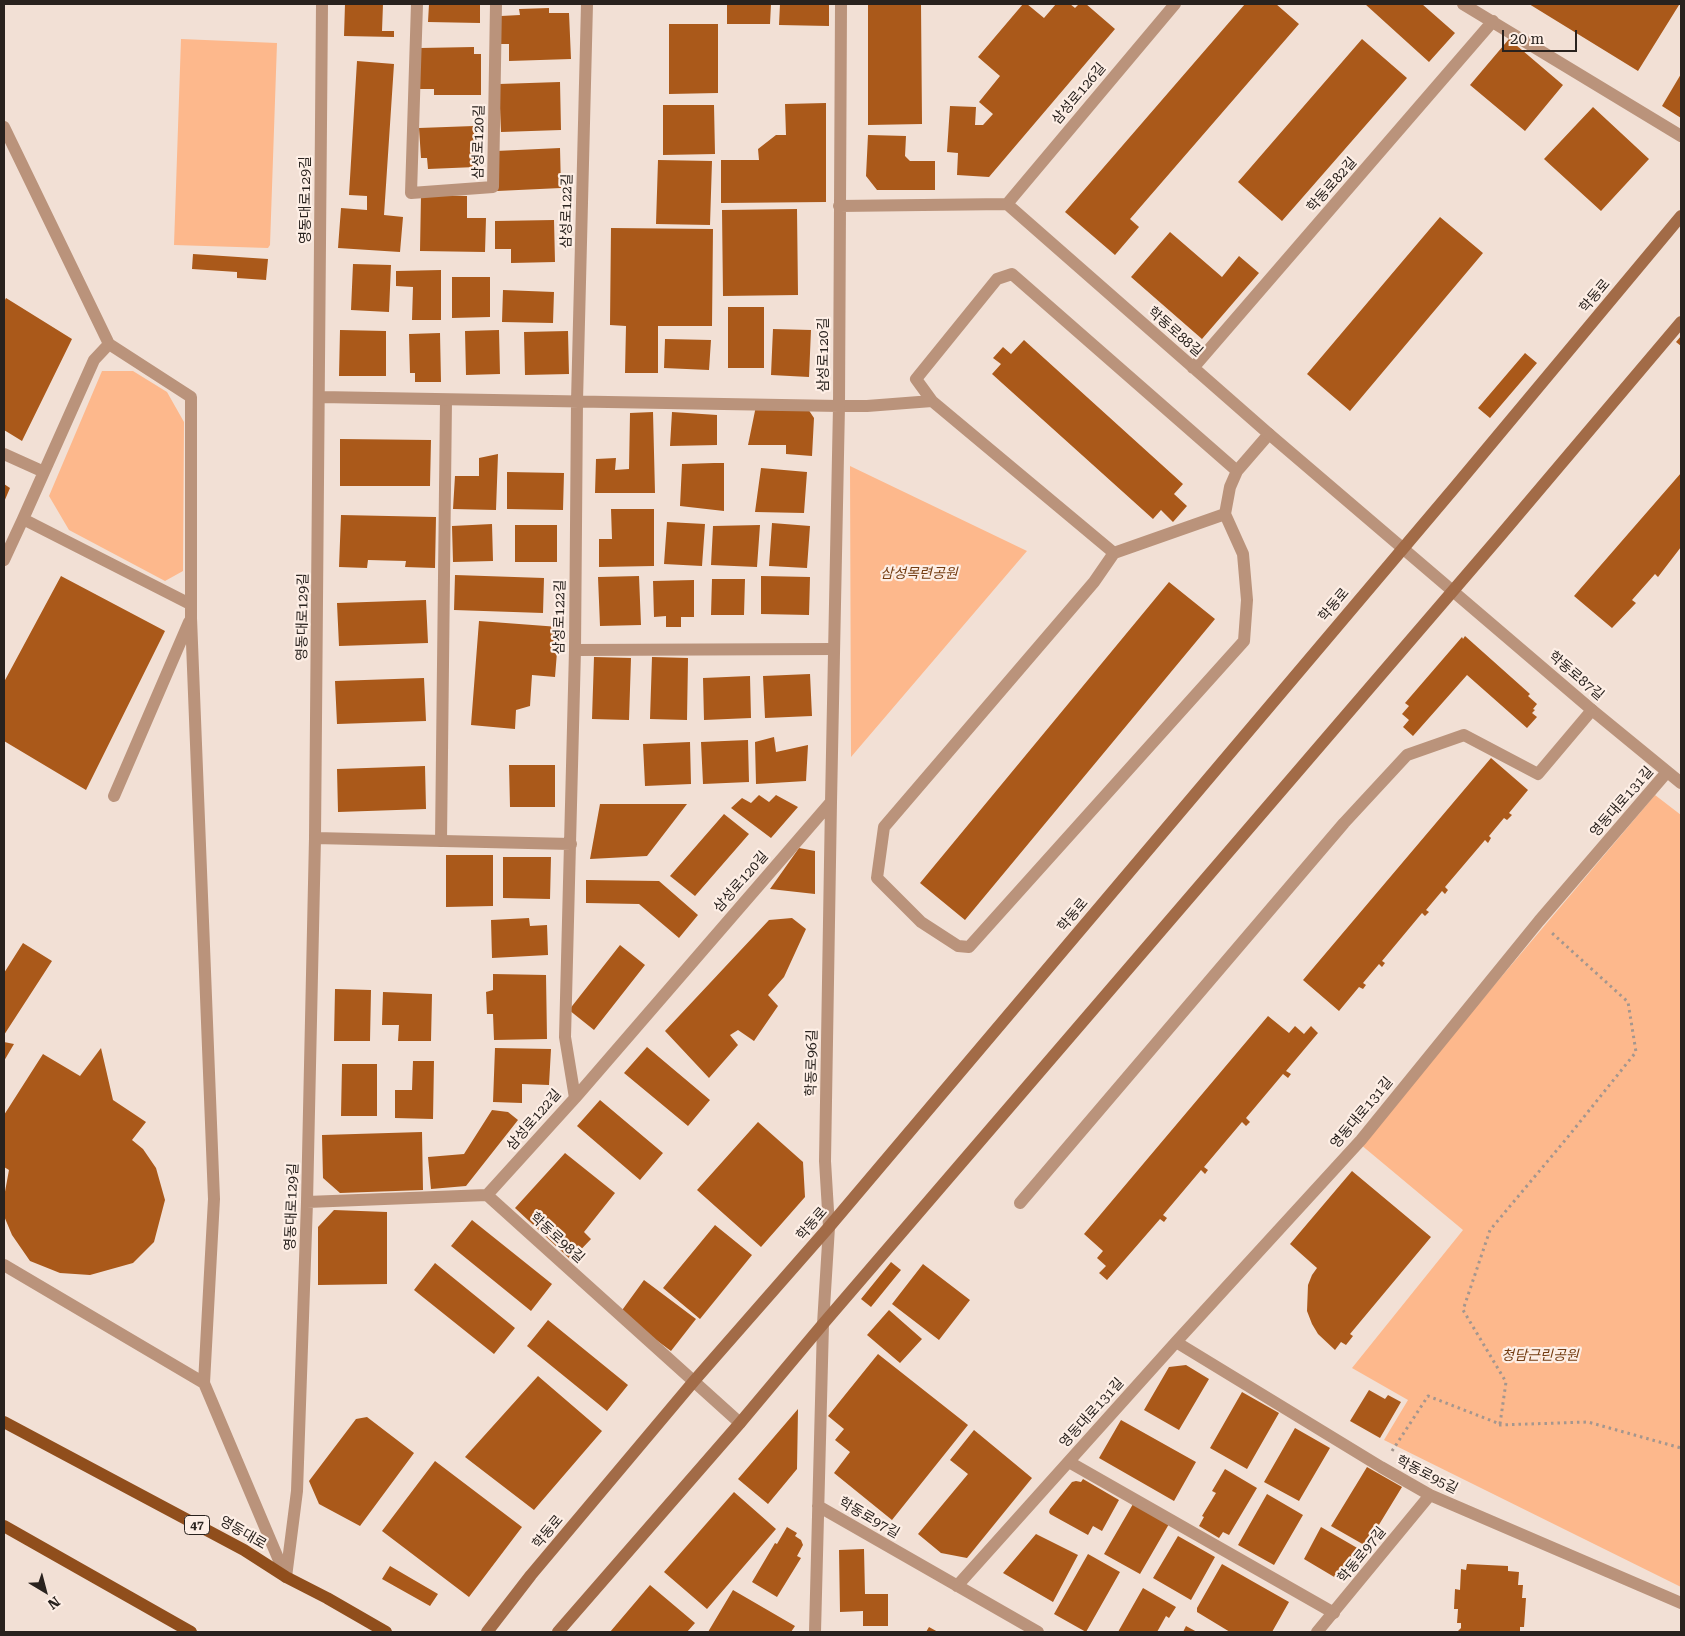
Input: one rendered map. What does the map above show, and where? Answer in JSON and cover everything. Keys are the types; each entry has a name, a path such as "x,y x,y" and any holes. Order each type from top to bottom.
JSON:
{"main road":[{"name":"학동로","path":"487,1632 531,1575 694,1381 829,1227 1468,472 1681,216"},
{"path":"558,1632 740,1423 1681,322"},
{"name":"영동대로","path":"4,1422 244,1550 286,1577 386,1632"},
{"path":"4,1526 191,1632"}],"street":[{"name":"영동대로129길","path":"286,1577 297,1491 307,1202 315,838 322,4"},
{"name":"삼성로120길","path":"417,4 410,193 493,187 496,4"},
{"name":"삼성로122길","path":"487,1195 575,1098 565,1037 571,844 577,401 587,4"},
{"name":"삼성로120길","path":"575,1098 831,802 839,406 841,4"},
{"name":"삼성로126길","path":"1007,204 1175,4"},
{"path":"1463,4 1681,136"},
{"name":"학동로82길","path":"1193,368 1493,21"},
{"path":"4,128 109,344 191,397 190,604 214,1199 204,1384 286,1577"},
{"path":"839,206 1007,204"},
{"name":"학동로88길","path":"1007,204 1269,434 1453,591"},
{"path":"1114,553 932,401 916,379 997,279 1012,274 1237,471"},
{"path":"4,560 94,360 109,344"},
{"path":"320,397 577,401"},
{"path":"441,841 446,400"},
{"name":"삼성로120길","path":"577,401 839,406"},
{"path":"839,406 867,406 932,401"},
{"path":"1225,514 1114,553 1094,582 884,828 877,878 921,922 958,946 969,947 1244,641 1248,600 1243,554 1225,514 1230,487 1237,471 1269,434"},
{"path":"4,454 44,472"},
{"path":"23,519 190,604"},
{"name":"학동로87길","path":"1453,591 1681,783"},
{"path":"114,796 191,618"},
{"path":"575,650 834,649"},
{"path":"1020,1203 1338,830 1407,755 1464,735 1538,774 1592,710"},
{"name":"영동대로131길","path":"958,1586 1360,1140 1539,921 1667,772"},
{"name":"학동로96길","path":"823,1324 829,1227 825,1161 831,802"},
{"path":"315,838 571,844"},
{"path":"307,1202 487,1195"},
{"name":"학동로98길","path":"487,1195 740,1423"},
{"path":"4,1264 204,1384"},
{"name":"학동로97길","path":"823,1324 818,1506 1038,1632"},
{"name":"학동로95길","path":"1176,1342 1430,1496 1681,1603"},
{"name":"영동대로131길","path":"1069,1462 1334,1613"},
{"name":"학동로97길","path":"1317,1632 1430,1496"},
{"path":"815,1632 818,1506"}],"path":[{"path":"1381,1468 1428,1396 1500,1424 1506,1382 1463,1310 1490,1230 1636,1052 1628,1002 1539,921"},
{"path":"1500,1425 1588,1422 1681,1448"}],"green space":[{"path":"181,39 277,43 270,245 268,248 174,245"},
{"path":"102,371 133,371 167,392 184,422 183,571 165,581 69,530 49,496"},
{"name":"삼성목련공원","path":"850,466 1027,551 851,757"},
{"name":"청담근린공원","path":"1655,795 1681,815 1681,1587 1384,1440 1408,1400 1352,1368 1463,1230 1360,1144"}],"building":[{"path":"345,4 383,4 382,31 394,31 394,37 344,36"},
{"path":"429,4 480,4 480,23 428,22"},
{"path":"727,4 771,4 770,24 727,24"},
{"path":"780,4 829,4 829,26 779,25"},
{"path":"868,4 921,4 922,124 868,125"},
{"path":"1023,4 1027,4 1044,18 1056,4 1070,4 1075,8 1079,4 1086,4 1115,29 989,177 957,175 958,153 947,152 950,106 976,107 975,125 983,125 993,114 979,102 1000,76 978,57"},
{"path":"1245,4 1276,4 1299,24 1130,219 1139,227 1115,255 1065,212"},
{"path":"1365,4 1422,4 1455,33 1429,62"},
{"path":"1529,4 1677,4 1679,5 1638,71"},
{"path":"549,8 549,13 569,13 571,59 509,61 509,44 501,44 501,16 520,15 519,9"},
{"path":"669,24 718,24 718,93 669,94"},
{"path":"1362,39 1407,78 1282,221 1238,182"},
{"path":"1509,39 1563,85 1525,131 1470,85"},
{"path":"474,47 474,54 481,54 481,95 434,95 434,89 420,89 420,48"},
{"path":"357,61 394,64 384,215 403,217 400,252 338,248 341,208 367,210 367,196 349,195"},
{"path":"1681,74 1681,118 1662,106"},
{"path":"560,82 561,130 501,132 499,84"},
{"path":"826,103 826,202 721,203 721,160 759,160 758,149 776,135 786,135 785,104"},
{"path":"663,105 714,105 715,154 663,155"},
{"path":"1593,107 1649,159 1601,211 1544,159"},
{"path":"474,126 476,167 428,169 427,158 421,158 419,128"},
{"path":"868,135 906,136 905,156 910,161 935,161 935,190 877,190 866,176"},
{"path":"560,148 561,188 497,191 496,151"},
{"path":"658,160 712,161 710,225 656,224"},
{"path":"421,195 467,196 467,218 486,218 485,252 420,251"},
{"path":"797,209 798,295 723,296 722,210"},
{"path":"1440,217 1483,253 1350,411 1307,374"},
{"path":"554,220 555,262 511,263 511,249 495,249 495,221"},
{"path":"611,228 713,229 712,326 658,326 658,373 625,373 626,326 610,325"},
{"path":"1170,232 1222,277 1239,256 1259,273 1202,339 1131,277"},
{"path":"193,254 268,259 266,280 237,278 237,272 192,269"},
{"path":"353,264 391,265 389,312 351,310"},
{"path":"441,270 441,320 412,320 413,287 396,286 396,271"},
{"path":"452,277 490,277 490,317 452,318"},
{"path":"503,290 554,292 553,323 502,322"},
{"path":"6,298 72,339 22,441 4,430 4,302"},
{"path":"728,307 764,307 764,368 728,368"},
{"path":"773,329 811,330 809,377 771,375"},
{"path":"340,330 386,331 386,376 339,376"},
{"path":"499,330 500,374 466,375 465,331"},
{"path":"568,331 569,374 525,375 524,332"},
{"path":"440,333 441,382 415,382 415,373 410,373 409,334"},
{"path":"1681,336 1681,346 1676,342"},
{"path":"665,339 711,340 709,370 664,368"},
{"path":"1024,340 1183,484 1174,494 1187,506 1173,522 1161,510 1153,519 992,374 1001,364 993,358 1003,347 1011,354"},
{"path":"1525,353 1537,363 1490,418 1478,408"},
{"path":"756,406 808,409 814,418 812,456 786,454 786,445 748,445"},
{"path":"653,412 655,493 595,493 596,459 616,458 615,470 629,469 630,413"},
{"path":"672,412 717,415 717,445 670,446"},
{"path":"340,439 431,440 430,486 340,486"},
{"path":"498,454 496,510 453,509 455,476 479,476 479,458"},
{"path":"724,463 724,511 680,506 682,464"},
{"path":"761,468 807,472 804,513 755,512"},
{"path":"507,472 564,473 563,510 507,509"},
{"path":"1681,473 1681,547 1658,577 1655,574 1632,600 1636,603 1612,628 1574,596"},
{"path":"4,484 10,488 4,502"},
{"path":"611,509 654,509 654,566 599,567 599,539 612,539"},
{"path":"341,515 436,517 435,568 405,567 406,561 368,560 367,568 339,567"},
{"path":"667,522 705,524 702,566 664,564"},
{"path":"772,523 810,526 807,568 769,566"},
{"path":"492,524 493,561 453,562 452,526"},
{"path":"515,525 557,525 557,562 515,562"},
{"path":"760,525 757,567 711,565 713,526"},
{"path":"455,575 544,578 543,613 454,610"},
{"path":"61,576 165,631 86,790 4,741 4,682"},
{"path":"639,576 641,625 600,626 598,577"},
{"path":"761,576 810,577 809,615 761,614"},
{"path":"712,579 745,579 744,615 711,615"},
{"path":"694,580 694,617 681,617 681,627 666,627 666,616 654,617 653,581"},
{"path":"1169,582 1215,619 965,920 920,883"},
{"path":"426,600 428,643 339,646 337,603"},
{"path":"479,621 559,627 555,677 532,675 530,706 516,710 515,729 471,725"},
{"path":"1465,636 1530,694 1528,696 1537,704 1532,713 1537,717 1527,728 1467,675 1413,736 1403,727 1409,720 1402,714 1409,706 1405,703 1462,637 1463,639"},
{"path":"594,657 631,658 629,720 592,719"},
{"path":"652,657 688,658 687,720 650,719"},
{"path":"810,674 812,716 765,718 763,676"},
{"path":"750,676 751,718 704,720 703,678"},
{"path":"424,678 426,721 337,724 335,681"},
{"path":"774,737 776,752 808,745 806,781 756,784 755,742"},
{"path":"748,740 749,782 703,784 701,742"},
{"path":"690,742 691,784 645,786 643,744"},
{"path":"1491,758 1528,790 1509,813 1512,815 1507,820 1504,818 1489,836 1491,838 1488,843 1485,840 1445,887 1448,890 1445,894 1442,891 1426,910 1429,912 1425,916 1422,913 1382,961 1385,963 1382,967 1379,964 1363,983 1366,985 1363,989 1359,987 1339,1011 1303,980"},
{"path":"509,765 555,765 555,807 510,807"},
{"path":"425,766 426,809 338,812 337,769"},
{"path":"759,795 769,802 776,795 798,807 771,838 731,808 742,798 751,803"},
{"path":"600,804 687,804 647,856 590,859"},
{"path":"724,814 749,834 695,896 670,876"},
{"path":"799,848 815,851 815,894 770,889"},
{"path":"446,855 493,855 493,906 446,907"},
{"path":"503,857 551,857 550,899 503,898"},
{"path":"586,880 659,881 698,915 679,938 639,904 586,903"},
{"path":"529,918 530,926 547,925 548,955 492,958 491,920"},
{"path":"792,918 806,929 784,977 768,995 778,1006 754,1041 738,1030 730,1035 738,1045 709,1078 665,1031 769,920"},
{"path":"23,943 52,961 4,1035 4,973"},
{"path":"620,945 645,965 594,1030 569,1010"},
{"path":"493,974 546,975 547,1039 494,1040 493,1014 487,1014 486,992 493,990"},
{"path":"335,989 371,990 370,1041 334,1041"},
{"path":"383,992 432,994 431,1041 398,1041 399,1025 382,1025"},
{"path":"1268,1016 1289,1033 1295,1026 1304,1034 1311,1026 1318,1033 1286,1071 1291,1074 1288,1078 1283,1074 1246,1118 1250,1122 1246,1126 1242,1122 1204,1167 1208,1170 1205,1174 1201,1170 1163,1215 1167,1218 1164,1222 1160,1219 1107,1280 1099,1273 1106,1266 1097,1258 1103,1251 1084,1234"},
{"path":"4,1042 14,1044 4,1061"},
{"path":"647,1047 710,1100 688,1126 624,1073"},
{"path":"101,1048 113,1100 146,1122 132,1140 143,1149 156,1168 165,1200 154,1242 133,1263 90,1275 60,1273 30,1261 12,1235 4,1216 4,1197 9,1170 4,1167 4,1115 43,1054 80,1076"},
{"path":"495,1048 551,1049 549,1085 522,1084 522,1103 493,1102"},
{"path":"413,1061 434,1061 433,1119 395,1118 395,1090 412,1090"},
{"path":"342,1064 377,1064 377,1116 341,1116"},
{"path":"600,1100 663,1153 640,1180 577,1126"},
{"path":"492,1110 508,1112 518,1120 466,1186 431,1189 428,1157 464,1154"},
{"path":"758,1122 803,1162 805,1197 761,1247 697,1190"},
{"path":"422,1132 423,1190 340,1193 323,1178 322,1135"},
{"path":"565,1153 615,1193 584,1232 591,1239 571,1260 515,1208"},
{"path":"1352,1171 1431,1237 1350,1334 1353,1336 1346,1345 1341,1342 1335,1350 1318,1334 1307,1311 1308,1285 1317,1268 1290,1244"},
{"path":"334,1210 387,1212 387,1284 318,1285 318,1227"},
{"path":"472,1220 552,1284 531,1311 451,1246"},
{"path":"715,1225 752,1255 700,1319 663,1288"},
{"path":"891,1262 901,1270 871,1307 861,1299"},
{"path":"435,1263 515,1328 494,1354 414,1290"},
{"path":"923,1264 970,1300 939,1340 892,1304"},
{"path":"644,1280 696,1319 671,1351 620,1313"},
{"path":"889,1310 922,1339 900,1363 867,1335"},
{"path":"548,1320 628,1385 607,1411 527,1346"},
{"path":"878,1354 968,1425 892,1520 834,1473 850,1452 835,1440 844,1429 828,1416"},
{"path":"1186,1365 1209,1379 1179,1430 1144,1410 1169,1367"},
{"path":"538,1376 602,1431 534,1510 465,1457"},
{"path":"1369,1390 1385,1399 1388,1395 1401,1402 1380,1438 1350,1421"},
{"path":"1242,1392 1279,1413 1247,1469 1210,1448"},
{"path":"798,1409 797,1469 768,1504 738,1479"},
{"path":"367,1417 414,1453 360,1526 319,1504 309,1481 356,1419"},
{"path":"1121,1420 1196,1462 1174,1501 1099,1458"},
{"path":"1295,1428 1330,1448 1299,1501 1264,1482"},
{"path":"974,1430 1032,1478 967,1558 941,1553 918,1534 968,1474 950,1460"},
{"path":"435,1461 522,1527 469,1597 382,1531"},
{"path":"1367,1467 1402,1487 1366,1546 1331,1526"},
{"path":"1225,1469 1257,1488 1229,1535 1223,1532 1219,1538 1199,1526 1204,1517 1202,1516 1216,1493 1212,1491"},
{"path":"1083,1479 1119,1500 1102,1531 1093,1526 1088,1535 1049,1512 1072,1482 1081,1482"},
{"path":"734,1492 776,1529 707,1609 664,1572"},
{"path":"1267,1494 1303,1515 1274,1565 1238,1545"},
{"path":"1133,1504 1169,1524 1140,1574 1104,1554"},
{"path":"787,1527 797,1533 795,1536 801,1540 803,1545 797,1556 801,1558 777,1597 752,1582 775,1543 777,1544"},
{"path":"1321,1527 1359,1549 1341,1581 1304,1559"},
{"path":"1036,1534 1078,1555 1053,1602 1003,1573"},
{"path":"1178,1536 1215,1557 1191,1600 1153,1578"},
{"path":"864,1549 865,1594 888,1594 888,1626 863,1626 863,1611 840,1612 839,1550"},
{"path":"1088,1554 1120,1572 1086,1632 1054,1614"},
{"path":"1222,1564 1289,1602 1272,1632 1230,1632 1197,1612 1197,1608"},
{"path":"1467,1564 1508,1566 1508,1571 1519,1572 1518,1585 1523,1585 1522,1598 1526,1598 1524,1627 1520,1627 1520,1632 1457,1632 1461,1628 1461,1623 1457,1623 1458,1609 1454,1609 1455,1589 1460,1590 1461,1569 1466,1570"},
{"path":"390,1566 438,1594 430,1606 382,1579"},
{"path":"650,1585 695,1623 687,1632 610,1632"},
{"path":"1143,1588 1176,1607 1169,1618 1166,1616 1157,1632 1118,1632"},
{"path":"733,1590 795,1626 791,1632 708,1632"},
{"path":"1186,1626 1197,1632 1183,1632"},
{"path":"929,1627 938,1632 926,1632"}]}
